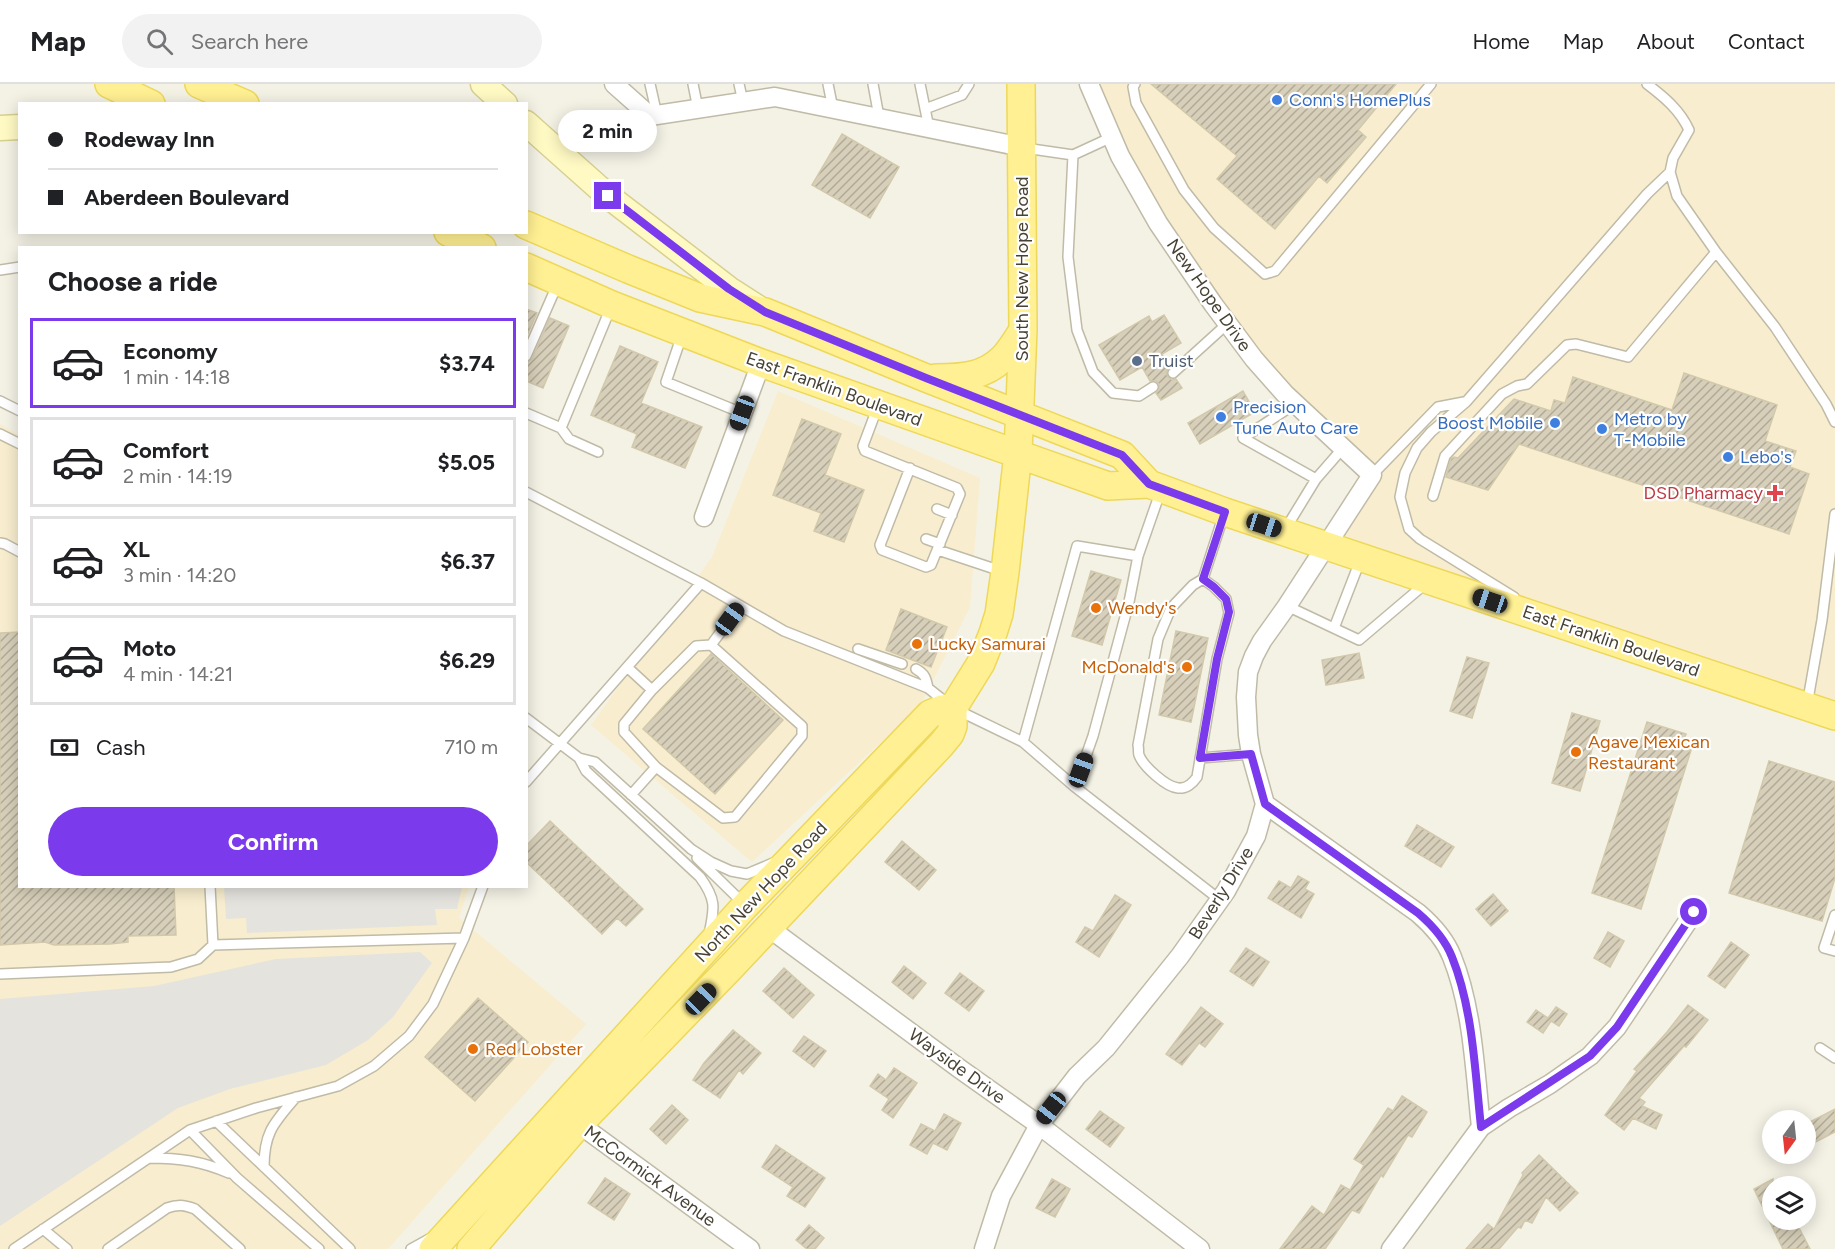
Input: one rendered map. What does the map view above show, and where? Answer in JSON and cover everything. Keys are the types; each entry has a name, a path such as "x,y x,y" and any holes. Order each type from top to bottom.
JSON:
{"main road":[{"path":"109,84 147,102"},
{"path":"199,84 240,102"},
{"path":"483,84 503,102"},
{"name":"South New Hope Road","path":"1018,453 1023,330 1021,84"},
{"path":"528,125 608,196 729,289 765,312"},
{"path":"0,128 18,127"},
{"name":"East Franklin Boulevard","path":"528,226 628,270 700,298 765,312 1122,455 1155,486"},
{"path":"451,234 478,246"},
{"name":"East Franklin Boulevard","path":"528,268 612,305 761,363 1108,486 1155,486 1362,558 1827,711"},
{"path":"926,378 956,378 975,375 990,368 1004,357 1023,330"},
{"name":"North New Hope Road","path":"471,1249 579,1124 769,928 950,734 953,726 953,708 981,663 999,614 1018,453"},
{"name":"North New Hope Road","path":"433,1249 745,906 930,714 942,709 953,708"},
{"path":"731,967 732,949 745,924 747,915 745,906"}],"street":[{"path":"614,84 650,116 698,109 741,93 775,97 785,95 833,109 1022,147"},
{"name":"New Hope Drive","path":"1089,84 1120,156 1158,223 1227,324 1254,359 1295,404 1372,475"},
{"path":"704,517 761,363"},
{"path":"1372,475 1262,641 1248,672 1246,697 1251,754 1265,804 1418,913 1439,933 1452,957 1468,1018 1481,1127"},
{"name":"Beverly Drive","path":"984,1249 1001,1196 1038,1125 1077,1076 1106,1048 1155,989 1220,900 1244,862 1256,836 1265,804"},
{"path":"1391,1249 1481,1127 1590,1056 1617,1027 1694,912"},
{"name":"Wayside Drive","path":"769,928 1038,1125 1200,1249"},
{"name":"McCormick Avenue","path":"579,1124 750,1249"}],"lane":[{"path":"650,84 657,115"},
{"path":"693,84 698,109"},
{"path":"828,84 833,109"},
{"path":"873,84 879,117"},
{"path":"920,84 929,128"},
{"path":"925,108 962,95 969,84"},
{"path":"1135,84 1133,87 1136,103 1184,190 1214,228 1265,274 1275,272 1431,84"},
{"path":"1647,84 1684,117 1689,130 1673,158 1670,172 1677,196 1716,252 1831,403 1835,422"},
{"path":"1022,147 1073,155 1112,137"},
{"path":"1073,155 1068,257 1077,330 1092,372 1113,393 1139,396 1153,387"},
{"path":"1554,622 1420,539 1409,529 1400,497 1405,473 1417,448 1431,432 1466,402 1640,203 1670,172"},
{"path":"1433,496 1445,456 1502,394 1516,386 1527,384 1567,345 1576,344 1628,357 1716,252"},
{"path":"0,270 18,267"},
{"path":"528,351 558,281"},
{"path":"561,428 612,305"},
{"path":"1173,372 1227,324"},
{"path":"683,333 666,382 742,413"},
{"path":"0,401 18,410"},
{"path":"1372,475 1438,407 1466,402"},
{"path":"1295,404 1243,438 1316,479"},
{"path":"879,405 863,446 866,451 910,468 957,488 960,494 931,565 926,567 882,550 880,545 910,468"},
{"path":"528,414 561,428 569,439 598,452"},
{"path":"0,434 18,443"},
{"path":"1284,531 1316,479 1343,448"},
{"path":"1075,787 1093,736 1123,624 1155,486"},
{"path":"528,493 700,583 784,631 928,688 953,708 1023,742 1075,787 1220,900"},
{"path":"899,494 910,498"},
{"path":"937,509 952,515"},
{"path":"1203,579 1226,599 1229,612 1217,659 1197,777 1191,784 1179,789 1168,785 1151,771 1139,755 1138,745 1158,639 1171,608 1193,585 1203,579 1225,512"},
{"path":"1827,711 1835,514"},
{"path":"888,524 898,528"},
{"path":"926,539 939,547 1005,572"},
{"path":"0,543 18,551"},
{"path":"1023,742 1077,546 1138,556"},
{"path":"1334,628 1362,558"},
{"path":"1287,606 1359,640 1429,580"},
{"path":"528,780 700,583"},
{"path":"711,645 740,606"},
{"path":"711,645 802,726 802,736 735,817 723,818 656,767 624,732 624,724 652,690 696,646 711,645"},
{"path":"858,649 902,664"},
{"path":"627,667 652,690"},
{"path":"916,669 926,677 928,688"},
{"path":"528,719 579,758 594,762 691,849 722,868 739,874 755,872 771,863 786,864"},
{"path":"1200,758 1251,754"},
{"path":"579,758 586,771 689,866 709,889 714,907 705,951"},
{"path":"631,795 656,767"},
{"path":"691,849 694,855 745,906"},
{"path":"210,888 213,945"},
{"path":"14,1249 190,1130 338,1086 374,1066 409,1036 433,1004 464,938 482,888"},
{"path":"1835,915 1824,948 1835,951"},
{"path":"0,974 171,967 198,959 213,945 464,938"},
{"path":"1820,1048 1835,1058"},
{"path":"264,1167 266,1138 278,1117 296,1097"},
{"path":"216,1121 346,1246 358,1249"},
{"path":"190,1130 237,1178 319,1249"},
{"path":"149,1158 192,1160 210,1165 237,1178"},
{"path":"108,1249 167,1208 178,1204 195,1209 240,1249"},
{"path":"411,1249 454,1226"},
{"path":"43,1229 67,1249"}],"shaded area":[{"path":"1089,84 1835,84 1835,716 1325,545 1372,475 1213,304"},
{"path":"778,391 980,478 970,607 920,706 752,862 591,725 712,557"},
{"path":"0,424 18,435 18,888 469,888 459,918 586,1024 388,1249 0,1249"},
{"path":"224,888 462,888 457,909 435,909 437,925 247,933 246,918 226,919"},
{"path":"420,952 432,963 393,1017 368,1040 326,1065 230,1089 178,1108 0,1226 0,999 154,986 276,959"}],"building":[{"path":"1151,84 1396,84 1358,130 1366,137 1327,183 1319,176 1275,229 1217,179 1237,156"},
{"path":"842,134 899,167 870,218 812,185"},
{"path":"528,310 537,313 528,333"},
{"name":"Truist","path":"1164,315 1181,343 1162,354 1169,367 1166,372 1172,380 1176,379 1182,388 1161,400 1156,393 1159,390 1159,384 1156,381 1150,381 1142,367 1120,380 1099,345 1149,316 1152,322"},
{"path":"550,318 569,326 543,388 528,382 528,362 532,359"},
{"path":"620,346 658,362 641,403 702,427 685,468 632,447 637,434 591,415"},
{"path":"1684,373 1777,405 1765,441 1796,451 1790,467 1809,474 1789,534 1519,444 1488,490 1446,477 1451,459 1458,458 1514,399 1551,411 1554,400 1565,403 1573,377 1672,410"},
{"name":"Precision Tune Auto Care","path":"1243,391 1255,412 1200,444 1188,423"},
{"path":"802,419 841,434 825,475 864,490 844,542 814,531 821,513 773,495"},
{"name":"Wendy's","path":"1091,571 1121,580 1102,645 1072,636"},
{"path":"901,609 947,627 931,667 886,650"},
{"path":"1176,631 1208,638 1191,722 1159,715"},
{"path":"18,632 18,888 174,888 176,935 128,936 128,942 110,944 54,945 45,942 0,945 0,633"},
{"path":"1359,653 1364,678 1326,685 1322,660"},
{"path":"711,654 783,720 715,794 643,729"},
{"path":"1467,657 1489,663 1472,718 1450,711"},
{"name":"Agave Mexican Restaurant","path":"1572,713 1600,721 1580,791 1552,783"},
{"path":"1647,722 1686,734 1683,744 1692,747 1641,909 1592,893"},
{"path":"1769,761 1835,782 1835,878 1822,921 1729,893"},
{"path":"550,821 643,909 626,926 617,918 602,934 528,864 528,844"},
{"path":"1417,825 1454,847 1441,867 1405,846"},
{"path":"902,841 936,870 919,890 885,862"},
{"path":"1298,876 1309,882 1305,889 1314,894 1301,918 1268,898 1279,881 1291,888"},
{"path":"1493,894 1508,911 1491,926 1476,909"},
{"path":"1115,895 1131,905 1099,957 1076,942 1085,927 1093,931"},
{"path":"1608,932 1624,941 1610,967 1594,958"},
{"path":"1731,942 1749,955 1725,988 1708,976"},
{"path":"1246,948 1269,962 1253,986 1230,971"},
{"path":"904,966 926,983 913,999 892,982"},
{"path":"784,968 814,995 793,1018 763,991"},
{"path":"960,973 984,991 969,1011 945,993"},
{"path":"478,998 528,1042 475,1101 425,1057"},
{"path":"1688,1005 1708,1020 1639,1098 1645,1102 1642,1106 1662,1115 1656,1129 1633,1118 1624,1130 1605,1115 1637,1071 1634,1069"},
{"path":"1201,1007 1223,1024 1205,1047 1199,1043 1182,1065 1166,1054"},
{"path":"1556,1007 1567,1014 1559,1026 1551,1021 1543,1033 1527,1022 1536,1010 1548,1018"},
{"path":"733,1030 761,1053 743,1074 739,1070 720,1098 693,1080 704,1063"},
{"path":"804,1036 826,1051 814,1067 793,1051"},
{"path":"894,1068 917,1083 893,1118 882,1110 889,1099 870,1086 878,1074 886,1080"},
{"path":"1402,1096 1427,1112 1412,1137 1408,1135 1383,1177 1381,1175 1359,1213 1352,1210 1325,1249 1280,1249 1312,1206 1324,1215 1341,1185 1350,1190 1364,1165 1354,1159 1388,1108 1393,1111"},
{"path":"672,1105 688,1120 666,1144 650,1129"},
{"path":"1835,1109 1835,1132 1816,1142 1816,1119"},
{"path":"1100,1111 1124,1128 1110,1147 1086,1129"},
{"path":"944,1114 961,1123 947,1150 933,1143 927,1154 910,1145 921,1124 935,1131"},
{"path":"776,1145 825,1178 805,1207 787,1196 793,1187 762,1167"},
{"path":"1539,1155 1578,1193 1560,1211 1546,1197 1532,1223 1525,1220 1521,1228 1518,1227 1499,1249 1466,1249 1488,1224 1494,1229 1522,1173"},
{"path":"605,1178 630,1194 614,1220 588,1203"},
{"path":"1052,1179 1070,1189 1055,1217 1036,1208"},
{"path":"1762,1185 1762,1206 1754,1189"},
{"path":"809,1225 824,1238 815,1249 807,1249 796,1240"},
{"path":"1774,1230 1800,1230 1810,1249 1783,1249"}],"place":[{"name":"Conn's HomePlus","path":"1277,100"},
{"name":"Truist","path":"1137,361"},
{"name":"Precision Tune Auto Care","path":"1221,417"},
{"name":"Boost Mobile","path":"1555,423"},
{"name":"Metro by T-Mobile","path":"1602,429"},
{"name":"Lebo's","path":"1728,457"},
{"name":"DSD Pharmacy","path":"1775,493"},
{"name":"Wendy's","path":"1096,608"},
{"name":"Lucky Samurai","path":"917,644"},
{"name":"McDonald's","path":"1187,667"},
{"name":"Agave Mexican Restaurant","path":"1576,752"},
{"name":"Red Lobster","path":"473,1049"}],"route":[{"path":"608,196 729,289 765,312 1122,455 1149,484 1225,512 1203,579 1226,599 1229,612 1217,659 1200,758 1251,754 1265,804 1418,913 1439,933 1452,957 1466,1008 1481,1127 1590,1056 1617,1027 1694,912"}]}
